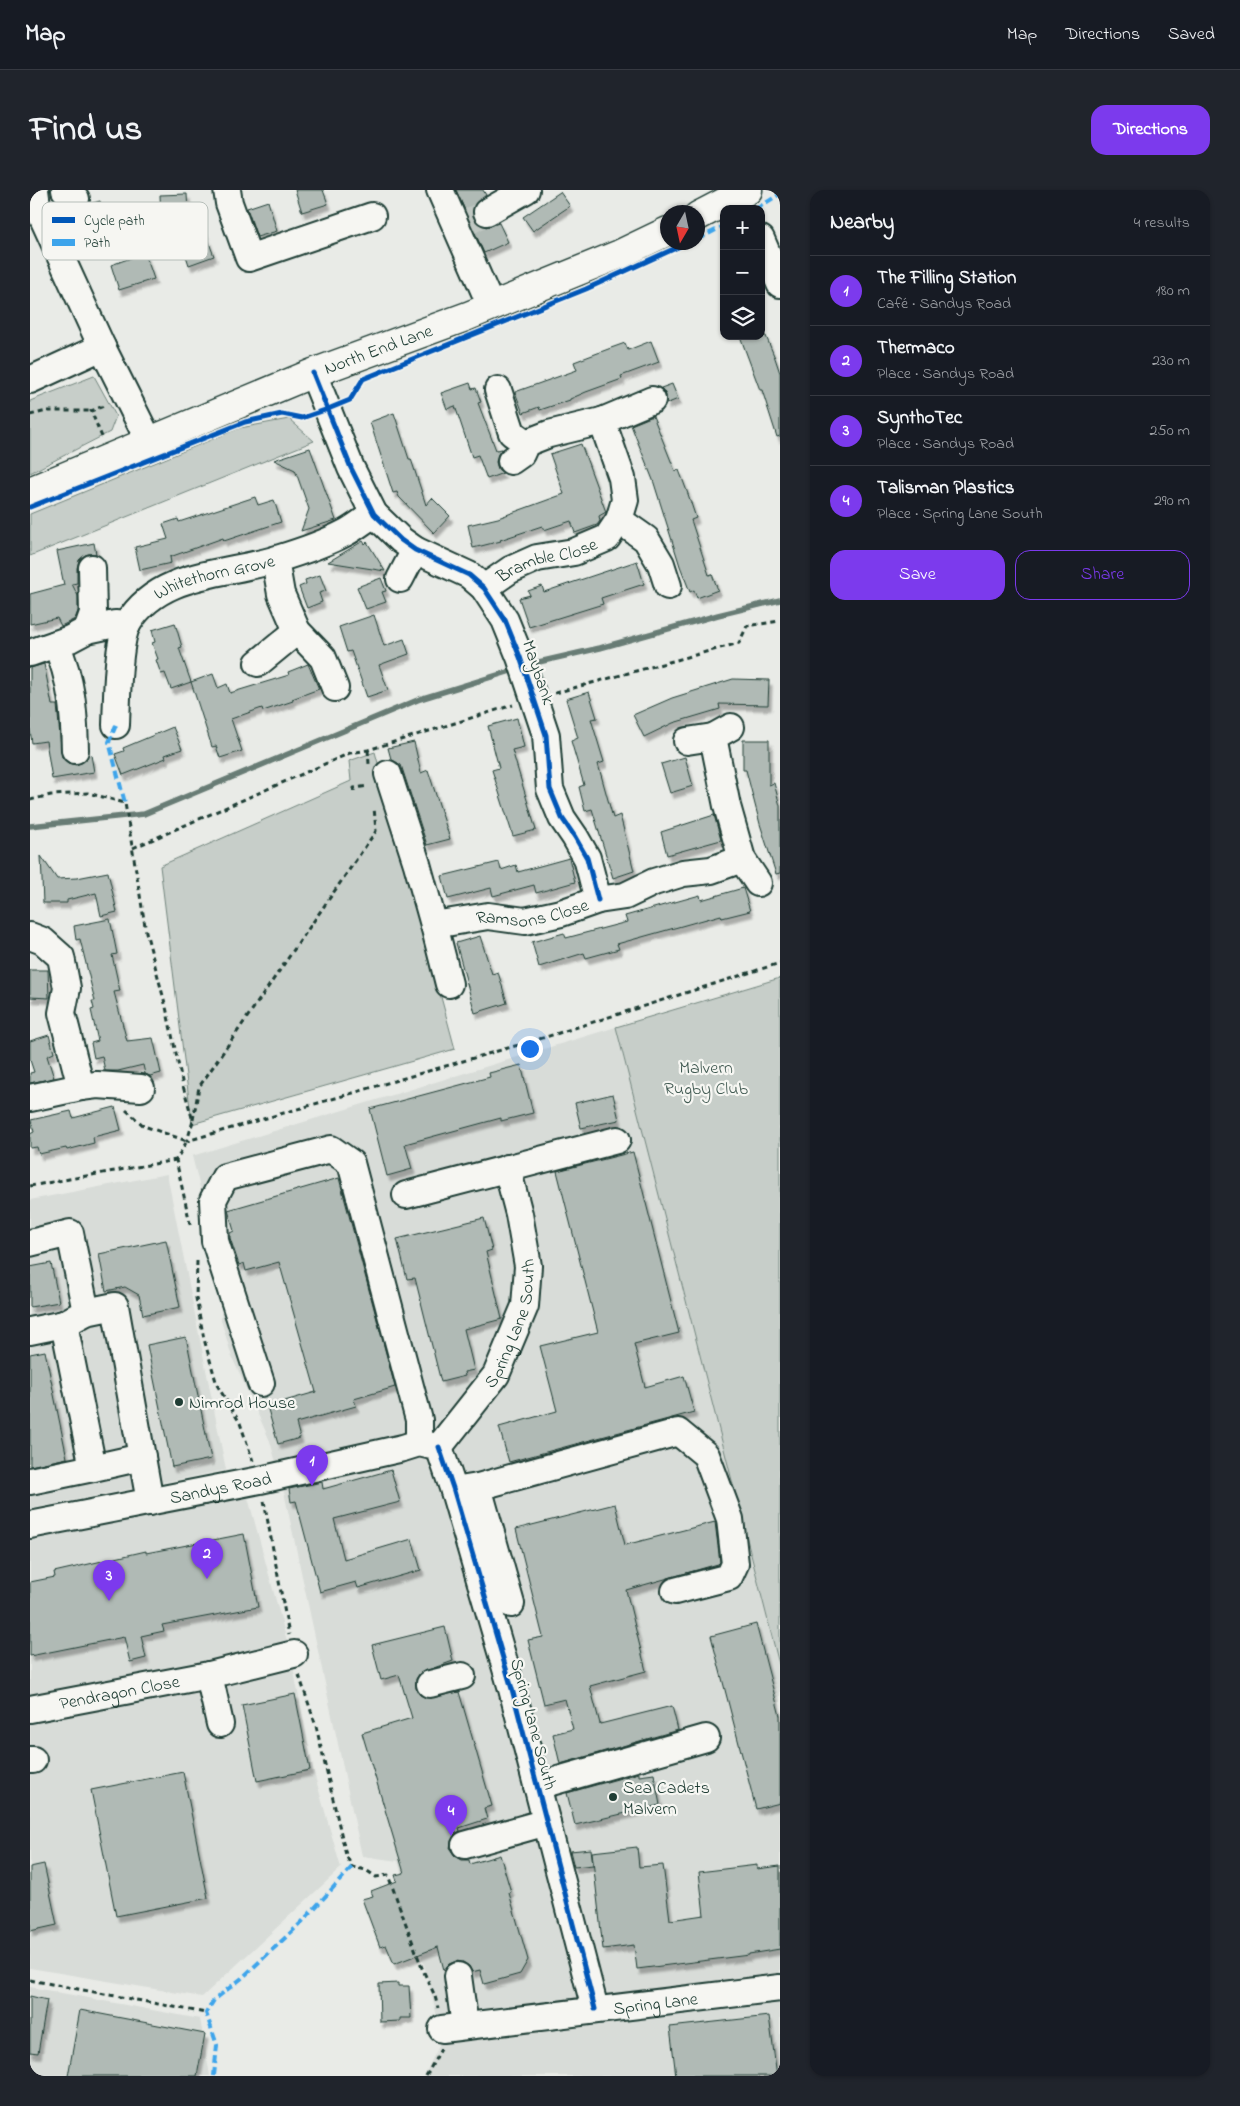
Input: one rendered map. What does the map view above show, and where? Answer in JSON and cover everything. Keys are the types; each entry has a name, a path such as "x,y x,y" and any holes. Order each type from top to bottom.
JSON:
{"main road":[{"path":"705,213 745,198"},
{"name":"North End Lane","path":"30,491 312,373 371,353 492,306 620,254 660,235"}],"street":[{"path":"35,190 37,205 42,216"},
{"path":"227,190 229,203 249,258 372,216"},
{"path":"440,190 471,220 492,306"},
{"path":"471,220 526,190"},
{"path":"765,246 778,271"},
{"path":"62,260 102,347 149,441"},
{"path":"30,380 102,347"},
{"name":"Maybank","path":"312,373 351,468 374,514 401,540 415,550 469,575 484,588 505,620 546,735 550,789 562,818 587,858 598,900"},
{"path":"498,390 512,433 529,446 602,421 652,400"},
{"name":"Bramble Close","path":"484,588 510,570 537,558 574,552 607,538 620,520 625,500 622,478 602,421"},
{"name":"Whitethorn Grove","path":"116,725 128,692 119,660 127,625 148,598 204,574 275,560 346,532 374,514"},
{"path":"620,520 646,538 661,564 668,586"},
{"path":"400,579 415,550"},
{"path":"275,560 281,594 297,631 323,658 336,688"},
{"path":"75,750 72,695 66,667 71,637 93,613 92,568"},
{"path":"30,653 71,637 115,624 127,625"},
{"path":"267,657 297,631"},
{"path":"687,741 722,732 727,806 742,860 758,883"},
{"path":"377,778 417,864 449,984"},
{"name":"Ramsons Close","path":"434,925 460,919 488,916 525,921 561,913 598,900 625,896 654,882 683,873 711,870 742,860"},
{"path":"30,936 43,941 61,957 67,988 62,1013 81,1087"},
{"path":"30,1098 81,1087 141,1088"},
{"path":"406,1195 617,1140"},
{"path":"260,1383 215,1241 213,1200 225,1177 331,1149 351,1163 419,1420 429,1445"},
{"name":"Spring Lane South","path":"508,1168 519,1214 528,1266 525,1306 496,1375 429,1445 466,1489 512,1688 595,2009"},
{"path":"30,1243 70,1233 75,1318 93,1468"},
{"path":"30,1331 115,1306 150,1502"},
{"path":"511,1604 466,1489 678,1432 706,1455 730,1519 736,1564 729,1577 675,1591"},
{"name":"Sandys Road","path":"30,1525 260,1480 403,1448 429,1445"},
{"path":"30,1481 142,1457"},
{"name":"Pendragon Close","path":"30,1709 209,1675 294,1654"},
{"path":"209,1675 220,1724"},
{"path":"430,1684 462,1676"},
{"path":"537,1786 706,1738"},
{"path":"465,1845 547,1822"},
{"path":"453,2027 458,1976"},
{"name":"Spring Lane","path":"453,2027 780,1988"}],"path":[{"path":"30,414 47,410 91,412 127,396"},
{"path":"91,412 111,456"},
{"path":"133,848 350,753 368,750 533,699 739,643 746,626 780,621"},
{"path":"354,791 354,788 372,785 377,778 368,750"},
{"path":"30,800 88,793 125,802 146,932 193,1121"},
{"path":"192,1233 176,1160 187,1141 193,1121 199,1087 376,831 373,799"},
{"path":"124,1108 144,1126 187,1141 546,1037 780,963"},
{"path":"30,1186 176,1160"},
{"path":"197,1258 196,1298 204,1339 217,1385 240,1423 260,1480"},
{"path":"352,1867 366,1870 376,1877 388,1875 422,1968 453,2027 426,2076"},
{"path":"30,1980 206,2013"}],"shaded area":[{"path":"616,1027 780,1668 780,2076 424,2076 439,2046 436,2012 398,1861 362,1856 284,1492 270,1441 232,1357 221,1320 223,1278 192,1156"},
{"path":"167,1174 226,1470 30,1509 30,1200"},
{"path":"247,1494 290,1652 314,1773 341,1868 202,1997 30,1968 30,1541"},
{"path":"30,1987 200,2019 210,2076 30,2076"}],"green space":[{"path":"94,376 116,416 110,432 30,473 30,401"},
{"path":"289,419 314,441 30,556 30,514 240,428"},
{"path":"375,752 455,1049 192,1124 160,866 351,781 349,761"},
{"name":"Malvern Rugby Club","path":"780,978 780,1668 616,1027"}],"building":[{"path":"295,190 323,190 328,204 302,212"},
{"path":"456,190 483,190 486,195 474,205 472,212 474,219 479,225 486,227 499,223 508,242 484,253"},
{"path":"560,192 570,206 533,231 523,217"},
{"path":"187,194 187,202 160,202 160,195"},
{"path":"268,201 277,231 257,237 247,208"},
{"path":"208,240 214,256 208,258"},
{"path":"125,260 147,260 154,279 119,290 111,265"},
{"path":"187,260 203,260 189,265"},
{"path":"766,336 780,373 780,436 777,437 762,390 760,390 741,340 765,340"},
{"path":"651,341 659,362 621,376 622,379 570,400 540,410 539,407 523,413 515,392 577,370 574,362 611,348 625,343 628,350"},
{"path":"470,383 472,389 476,388 481,402 478,403 496,450 502,449 498,454 496,462 498,469 503,473 487,479 478,455 472,457 455,406 447,409 441,393"},
{"path":"672,384 678,399 666,404 666,395 661,388"},
{"path":"394,413 426,505 432,498 450,516 434,533 399,497 397,492 393,493 370,422"},
{"path":"653,416 675,471 679,470 688,494 696,518 691,520 709,575 712,574 718,590 697,598 694,590 690,592 680,566 653,480 631,425"},
{"path":"581,444 606,512 599,516 600,521 597,525 575,533 571,521 544,530 542,526 501,541 473,548 468,525 498,518 564,494 550,454"},
{"path":"310,448 336,520 301,531 309,509 295,470 274,460"},
{"path":"255,497 258,505 274,500 281,522 224,541 223,538 170,557 171,563 140,570 135,547 168,539 163,524 178,519 179,522"},
{"path":"363,541 365,544 367,542 385,571 328,562"},
{"path":"94,543 96,554 85,555 79,560 77,583 72,584 78,596 78,611 75,619 61,626 57,618 30,624 30,594 64,585 57,551"},
{"path":"637,561 644,584 601,598 603,604 529,627 519,598 530,595 528,591 542,586 544,592"},
{"path":"320,575 326,591 319,593 322,602 307,608 299,587 306,584 305,580"},
{"path":"381,578 386,591 382,592 386,602 366,609 357,587"},
{"path":"374,615 384,646 404,639 409,654 379,665 388,690 367,697 351,651 347,652 339,627"},
{"path":"175,623 182,647 179,648 191,682 171,689 165,673 161,674 156,660 158,659 152,643 155,642 152,630"},
{"path":"44,664 52,705 57,705 62,757 68,763 76,765 91,755 94,772 52,779 46,741 32,743 30,730 30,668"},
{"path":"308,664 319,689 292,699 293,701 263,711 262,708 231,719 242,751 220,758 216,746 212,747 191,682 213,674 218,688 227,684 230,693 289,675 288,672"},
{"path":"733,679 769,680 768,705 719,704 720,709 673,723 644,737 633,715 672,698"},
{"path":"589,692 597,718 591,719 604,762 598,764 613,818 620,815 634,871 613,878 592,809 585,811 579,787 584,785 571,741 578,738 566,699"},
{"path":"517,718 524,747 512,750 536,830 513,836 492,770 499,768 488,726"},
{"path":"173,727 182,749 165,755 166,758 123,775 115,754 124,751 123,748"},
{"path":"743,740 769,740 769,785 774,783 780,806 780,873 776,874 760,824 746,770 743,770"},
{"path":"414,742 421,773 428,770 450,839 427,845 401,765 391,759 388,748"},
{"path":"685,757 693,786 670,793 661,764"},
{"path":"714,815 721,840 667,855 661,832"},
{"path":"41,856 57,879 77,878 108,872 117,912 101,916 96,893 67,900 67,903 43,903"},
{"path":"569,858 575,882 536,893 534,885 493,896 491,888 448,899 442,876 499,862 501,870 516,865 518,872"},
{"path":"743,888 750,911 722,918 721,915 617,944 619,949 586,958 584,953 539,967 532,942 564,933 566,938 627,922 625,916 700,895 701,900"},
{"path":"110,919 117,954 112,955 120,991 114,992 127,1041 153,1038 161,1073 150,1076 145,1074 143,1065 118,1071 105,1071 102,1056 94,1058 91,1043 98,1041 91,1010 94,1009 92,1001 95,1001 80,939 76,940 74,926"},
{"path":"480,936 492,974 498,972 507,1003 475,1013 456,943"},
{"path":"30,970 48,970 49,998 30,997"},
{"path":"49,1035 54,1053 47,1056 54,1078 30,1083 30,1073 34,1072 30,1060 30,1041"},
{"path":"521,1065 533,1113 501,1121 501,1118 405,1144 412,1169 387,1176 370,1109 490,1077 489,1073"},
{"path":"613,1094 619,1120 581,1128 575,1103"},
{"path":"115,1107 121,1130 93,1137 94,1143 67,1150 66,1148 39,1154 37,1147 30,1148 30,1134 34,1132 31,1120 71,1111 73,1118"},
{"path":"633,1152 679,1333 634,1344 645,1387 684,1376 694,1412 509,1462 499,1427 557,1411 540,1346 598,1332 557,1171"},
{"path":"339,1178 395,1387 354,1399 356,1406 296,1423 300,1438 278,1444 267,1406 316,1392 279,1262 246,1271 244,1263 239,1265 230,1238 230,1233 234,1231 228,1210"},
{"path":"484,1218 492,1250 486,1252 502,1319 464,1329 474,1370 464,1372 465,1376 441,1382 415,1278 407,1279 397,1239"},
{"path":"166,1240 180,1307 143,1315 139,1295 125,1287 106,1291 99,1254"},
{"path":"51,1263 59,1302 30,1307 30,1267"},
{"name":"Nimrod House","path":"186,1337 211,1459 172,1467 147,1345"},
{"path":"45,1351 67,1458 30,1466 30,1354"},
{"path":"391,1470 400,1502 334,1519 344,1559 412,1539 421,1570 358,1588 356,1582 320,1592 296,1501 291,1502 289,1489 322,1482 323,1489"},
{"path":"615,1504 625,1545 715,1522 720,1562 626,1590 646,1671 590,1686 600,1724 672,1706 678,1730 560,1764 553,1734 573,1729 565,1699 544,1704 528,1640 543,1637 516,1529"},
{"path":"244,1534 258,1607 162,1625 164,1631 141,1636 146,1658 130,1662 124,1637 30,1656 30,1582 55,1577 54,1572 146,1551 146,1553"},
{"path":"756,1624 780,1716 780,1803 756,1809 711,1636"},
{"path":"445,1627 453,1661 420,1673 416,1679 416,1688 420,1695 426,1698 459,1692 492,1806 484,1808 487,1819 459,1828 460,1831 455,1834 451,1841 450,1849 455,1856 462,1860 469,1860 470,1864 500,1855 528,1960 520,1974 484,1984 480,1970 472,1972 469,1966 463,1962 456,1961 449,1964 444,1970 438,1947 394,1964 386,1945 380,1947 362,1899 373,1896 371,1891 397,1881 395,1875 404,1873 362,1733 412,1718 399,1675 381,1680 372,1645"},
{"path":"295,1694 310,1770 257,1781 242,1705"},
{"path":"183,1772 208,1898 116,1916 91,1790"},
{"name":"Sea Cadets Malvern","path":"639,1773 639,1776 654,1774 660,1805 575,1825 567,1793"},
{"path":"637,1847 639,1867 663,1865 670,1920 704,1915 699,1872 757,1865 757,1869 780,1866 780,1949 749,1955 637,1969 634,1945 603,1949 592,1852"},
{"path":"591,1849 593,1865 574,1867 570,1851"},
{"path":"44,1864 57,1925 30,1931 30,1867"},
{"path":"398,1983 398,1986 409,1986 411,2018 400,2018 400,2021 380,2022 379,1984"},
{"path":"30,1996 47,2000 38,2053 30,2052"},
{"path":"80,2010 205,2034 197,2076 68,2076"},
{"path":"769,2016 777,2076 676,2076 670,2027"}],"waterway":[{"path":"530,664 600,648 780,600"},
{"path":"30,826 144,814 420,699 517,669"}],"tunnel":[{"path":"468,222 487,212"}],"marked path":[{"path":"762,205 780,194"},
{"path":"705,236 720,228"},
{"path":"116,725 109,742 125,803"},
{"path":"214,2076 217,2045 206,2013 214,2000 242,1978 301,1923 352,1867"}],"cycle path":[{"path":"30,507 245,422 282,414 302,418 328,409 350,400 363,379 586,289 671,250"},
{"path":"313,373 351,468 374,514 401,540 415,550 469,575 484,588 505,620 520,657 546,735 550,789 562,818 587,858 598,900"},
{"path":"439,1447 454,1491 512,1689 595,2009"}],"place":[{"name":"Nimrod House","path":"179,1402"},
{"name":"The Filling Station","path":"312,1486"},
{"name":"Thermaco","path":"207,1579"},
{"name":"SynthoTec","path":"109,1601"},
{"name":"Sea Cadets Malvern","path":"613,1797"},
{"name":"Talisman Plastics","path":"451,1836"}]}
